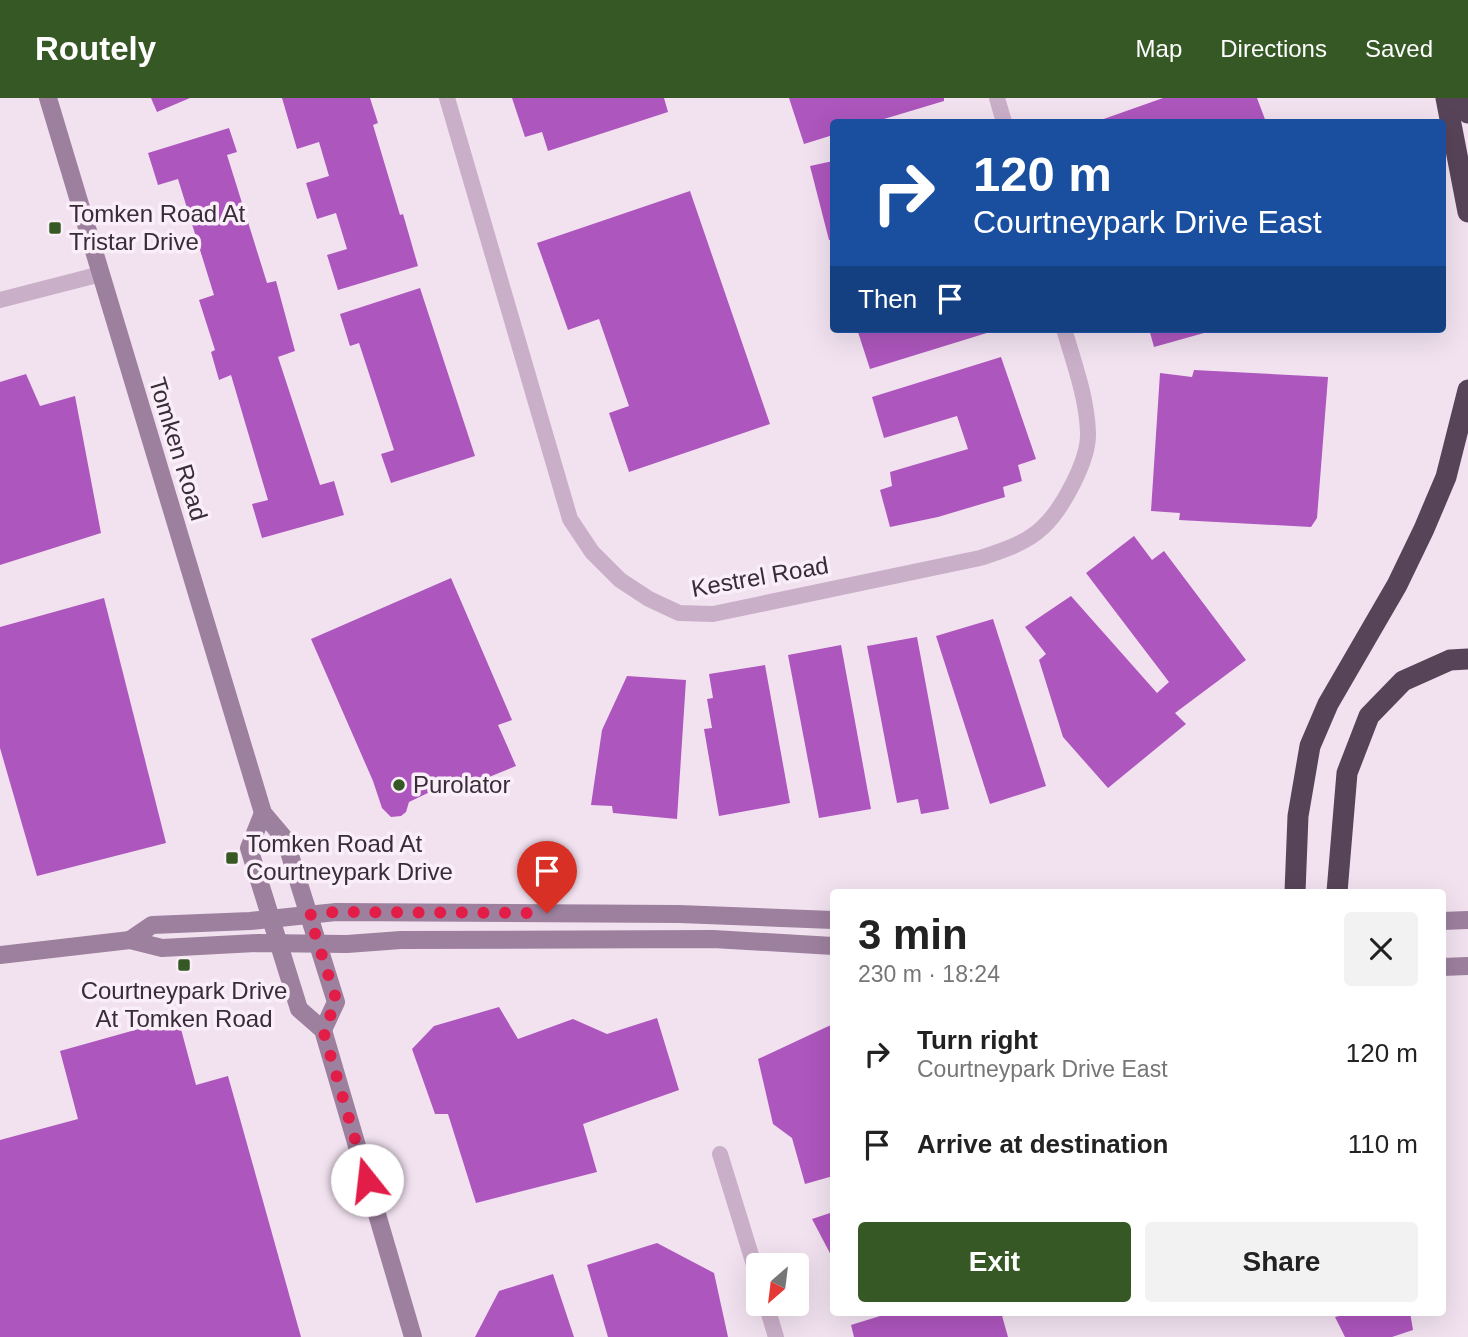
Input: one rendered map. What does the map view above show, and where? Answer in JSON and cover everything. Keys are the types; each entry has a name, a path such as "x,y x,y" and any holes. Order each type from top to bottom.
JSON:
{"highway":[{"path":"1446,98 1468,212"},
{"path":"1463,98 1468,113"},
{"path":"1294,889 1298,816 1310,746 1328,705 1397,585 1424,529 1446,477 1468,390"},
{"path":"1337,889 1347,773 1370,716 1403,681 1450,660 1468,659"}],"main road":[{"name":"Tomken Road","path":"48,98 262,813 285,839 337,1002 323,1030"},
{"path":"262,813 249,848 299,1009 323,1030 413,1337"},
{"path":"130,940 152,925 271,919 335,912 679,914 830,920"},
{"path":"1446,921 1468,920"},
{"path":"0,955 130,940 162,948 401,940 713,939 830,946"},
{"path":"1446,967 1468,966"}],"street":[{"name":"Kestrel Road","path":"447,98 570,519 592,552 621,580 649,599 680,613 713,614 980,558 1015,546 1042,528 1079,472 1088,436 1082,388 1065,333"},
{"path":"997,98 1003,119"},
{"path":"0,300 101,275"},
{"path":"720,1154 750,1253"},
{"path":"769,1316 776,1337"}],"building":[{"path":"151,98 190,98 157,112"},
{"path":"282,98 370,98 378,123 373,125 418,266 338,290 327,255 347,249 336,213 317,219 306,183 329,176 319,142 297,149"},
{"path":"512,98 664,98 668,112 548,151 542,132 525,137"},
{"path":"789,98 944,98 944,101 884,119 830,119 830,136 804,144"},
{"path":"1163,98 1257,98 1265,119 1104,119"},
{"path":"229,128 237,152 227,155 267,283 276,281 295,351 278,357 320,485 334,481 344,515 262,538 252,504 268,500 231,375 219,380 211,352 215,350 199,300 214,295 178,179 158,185 148,153"},
{"path":"830,162 830,240 829,240 810,166"},
{"path":"690,191 770,424 629,472 609,413 629,406 599,319 568,330 537,243"},
{"path":"420,288 475,456 391,483 381,454 394,450 359,343 350,346 340,314"},
{"path":"858,333 987,333 870,369"},
{"path":"1150,333 1204,333 1154,347"},
{"path":"1001,357 1036,459 1018,465 1022,481 1003,487 1005,497 938,517 890,527 880,490 892,486 890,472 968,449 957,416 884,438 872,397"},
{"path":"1194,370 1328,377 1317,518 1311,527 1179,520 1180,513 1151,511 1160,373 1192,377"},
{"path":"26,374 40,406 75,396 101,533 0,565 0,382"},
{"path":"1134,536 1152,560 1164,551 1246,660 1175,713 1186,724 1108,788 1063,737 1039,660 1046,654 1025,627 1071,596 1157,693 1169,682 1086,573"},
{"name":"Purolator","path":"451,578 512,720 498,725 516,766 445,795 432,791 409,802 406,812 401,816 391,817 382,808 373,781 311,639"},
{"path":"104,598 166,843 37,876 0,748 0,627"},
{"path":"993,619 1046,786 990,804 936,636"},
{"path":"917,637 949,809 921,814 918,799 897,803 867,646"},
{"path":"841,645 871,809 819,818 788,655"},
{"path":"765,665 790,803 719,816 704,729 712,728 707,699 713,698 709,674"},
{"path":"627,676 686,680 677,819 613,813 612,806 591,805 602,730"},
{"path":"499,1007 518,1039 573,1019 607,1034 657,1018 679,1090 583,1124 597,1172 476,1203 448,1114 435,1114 412,1049 434,1026"},
{"path":"178,1018 196,1085 228,1076 301,1337 0,1337 0,1140 78,1119 60,1051"},
{"path":"830,1025 830,1177 805,1184 792,1138 773,1124 758,1059"},
{"path":"830,1213 830,1253 812,1219"},
{"path":"657,1243 714,1273 728,1337 608,1337 587,1265"},
{"path":"553,1274 574,1337 475,1337 499,1291"},
{"path":"880,1316 1002,1316 1008,1337 854,1337 851,1325"},
{"path":"1411,1316 1413,1330 1392,1337 1345,1337 1335,1317"}],"place":[{"name":"Tomken Road At Tristar Drive","path":"55,228"},
{"name":"Purolator","path":"399,785"},
{"name":"Tomken Road At Courtneypark Drive","path":"232,858"},
{"name":"Courtneypark Drive At Tomken Road","path":"184,965"}],"route":[{"path":"367,1180 323,1030 337,1002 309,915 335,912 547,913"}]}
